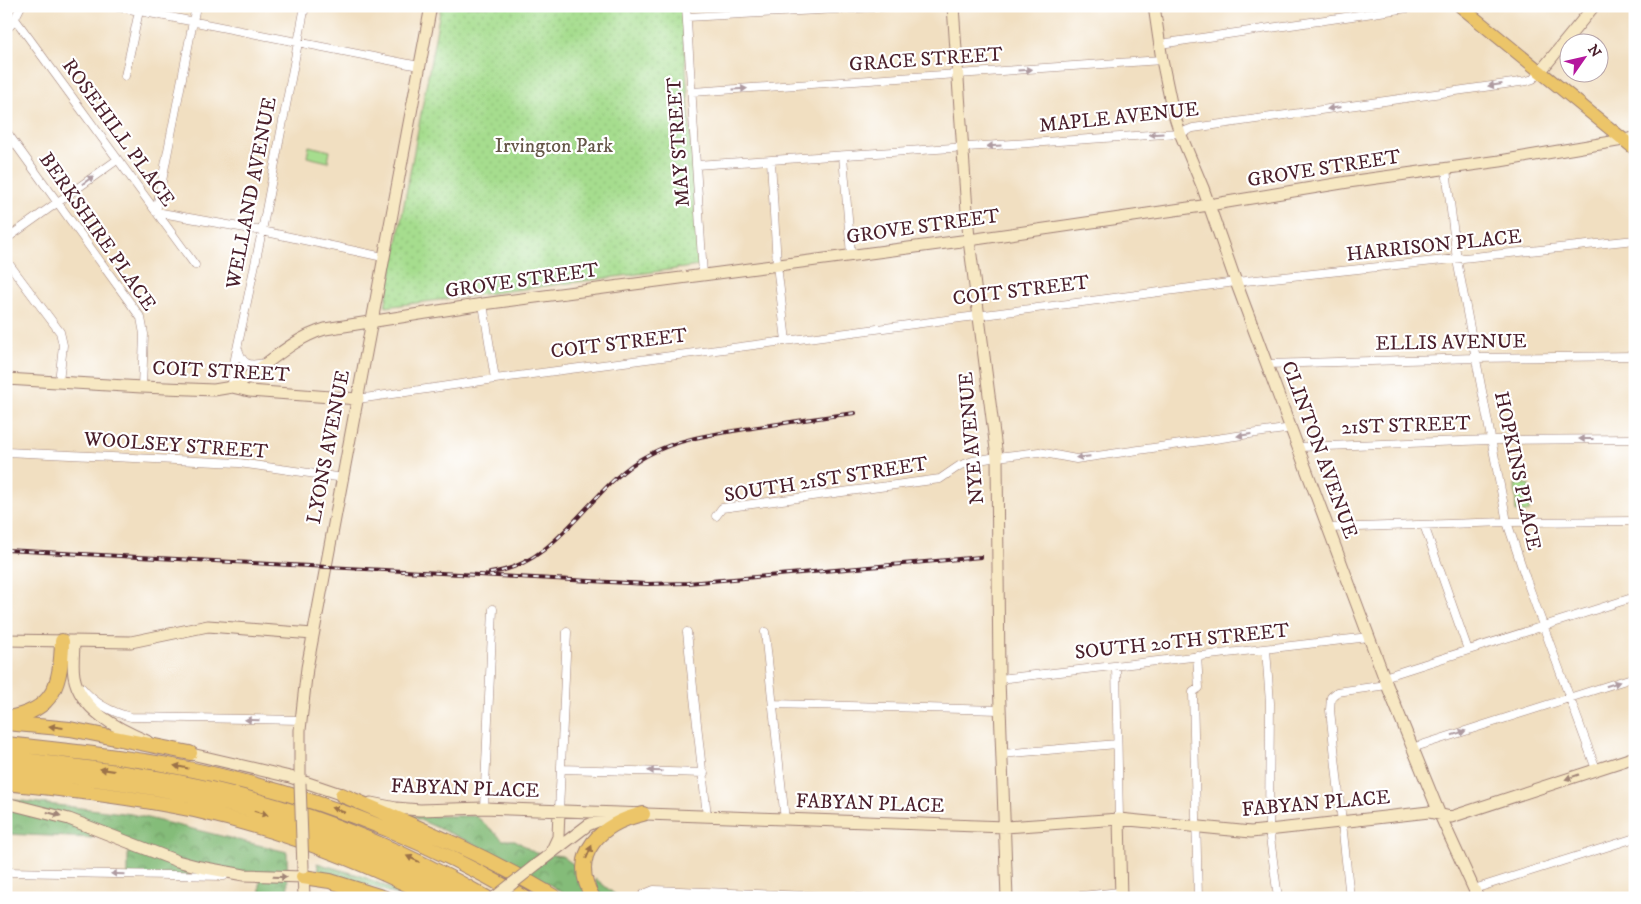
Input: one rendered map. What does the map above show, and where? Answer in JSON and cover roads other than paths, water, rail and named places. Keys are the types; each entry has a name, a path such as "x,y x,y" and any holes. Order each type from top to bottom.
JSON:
{"highway":[{"path":"6,718 29,712 51,695 60,673 68,641"},
{"path":"6,722 70,729 190,753"},
{"path":"6,744 145,761 207,773 284,792 372,823 444,855 525,898"},
{"path":"6,758 95,768 158,778 204,787 273,805 385,846 428,866 487,898"},
{"path":"6,769 134,785 242,808 304,826 368,851 465,898"},
{"path":"6,783 126,798 233,820 330,851 374,869 435,898"},
{"path":"342,795 463,847 505,868 556,898"},
{"path":"593,898 584,872 586,856 590,847 598,836 609,827 622,820 643,814"},
{"path":"372,823 509,898"},
{"path":"303,873 385,898"}],"main road":[{"name":"LYONS AVENUE","path":"304,898 300,720 313,634 344,478 371,321 431,6"},
{"name":"NYE AVENUE","path":"953,6 968,240 997,457 999,679 1007,898"},
{"name":"CLINTON AVENUE","path":"1154,6 1162,60 1172,108 1180,133 1209,205 1368,637 1440,816 1476,893"},
{"path":"1460,6 1540,72 1629,139 1635,149"},
{"path":"1540,72 1594,6"},
{"name":"GROVE STREET","path":"232,387 269,363 293,344 317,331 371,321 483,304 968,240 1209,205 1348,182 1446,169 1629,139"},
{"name":"COIT STREET","path":"6,379 214,390 232,387 249,391 358,399"},
{"path":"6,640 140,641 208,626 313,634"},
{"name":"FABYAN PLACE","path":"68,641 76,684 83,697 93,709 124,730 145,740 190,753 374,804 405,809 484,808 1005,827 1119,819 1251,832 1429,812 1451,817 1635,757"},
{"path":"6,803 75,821 200,867 256,876 303,873"},
{"path":"541,861 552,850 558,837 559,811"},
{"path":"494,898 596,821 622,813"},
{"path":"1119,819 1121,895"}],"street":[{"path":"114,6 419,66"},
{"path":"196,6 156,212 262,231 383,257"},
{"name":"WELLAND AVENUE","path":"232,387 238,346 305,6"},
{"name":"MAY STREET","path":"686,6 703,275"},
{"path":"687,17 895,6"},
{"path":"1160,44 1420,6"},
{"path":"6,28 15,19 19,7"},
{"path":"125,76 139,11"},
{"name":"ROSEHILL PLACE","path":"15,19 195,266"},
{"name":"GRACE STREET","path":"692,92 1162,60"},
{"name":"MAPLE AVENUE","path":"696,165 1180,133 1193,128 1527,81 1533,79 1540,72"},
{"name":"BERKSHIRE PLACE","path":"6,131 140,318 144,334 142,387"},
{"path":"843,156 851,256"},
{"path":"6,239 117,160"},
{"path":"771,161 777,265 786,341"},
{"name":"HOPKINS PLACE","path":"1446,169 1457,260 1507,522 1596,769"},
{"name":"HARRISON PLACE","path":"1236,282 1635,240"},
{"path":"6,260 60,332 62,345 59,382"},
{"name":"COIT STREET","path":"358,399 495,379 1236,282"},
{"path":"483,304 495,379"},
{"path":"238,346 240,356 250,366 269,363"},
{"name":"ELLIS AVENUE","path":"1267,364 1635,356"},
{"path":"997,457 1039,452 1076,458 1292,428"},
{"name":"21ST STREET","path":"1298,446 1492,440 1635,439"},
{"name":"WOOLSEY STREET","path":"6,452 238,463 344,478"},
{"name":"SOUTH 21ST STREET","path":"716,516 722,508 940,479 958,466 973,460 997,457"},
{"path":"1328,528 1507,522 1635,521"},
{"path":"1424,525 1468,650"},
{"path":"1350,898 1330,710 1331,697 1337,692 1386,681 1468,650 1635,597"},
{"path":"484,808 493,609"},
{"path":"559,811 567,632"},
{"path":"687,632 704,773 707,816"},
{"path":"765,632 785,820"},
{"name":"SOUTH 20TH STREET","path":"999,679 1368,637"},
{"path":"1266,649 1270,702 1270,830 1278,898"},
{"path":"1197,656 1199,688 1193,692 1198,898"},
{"path":"1116,666 1119,819"},
{"path":"73,668 81,687 92,699 110,711 131,717 300,720"},
{"path":"1412,748 1635,677"},
{"path":"773,704 1000,710"},
{"path":"1002,754 1118,744"},
{"path":"561,769 704,773"},
{"path":"1476,893 1635,838"},
{"path":"159,853 167,863 167,875"},
{"path":"6,872 256,876"},
{"path":"640,898 654,890 862,898"},
{"path":"1062,898 1121,895"}],"railway":[{"path":"490,573 515,567 536,555 556,540 627,468 661,449 688,440 716,434 855,413"},
{"path":"6,550 647,584 688,583 981,557"}],"park label":[{"name":"Irvington Park","path":"554,146"}]}
